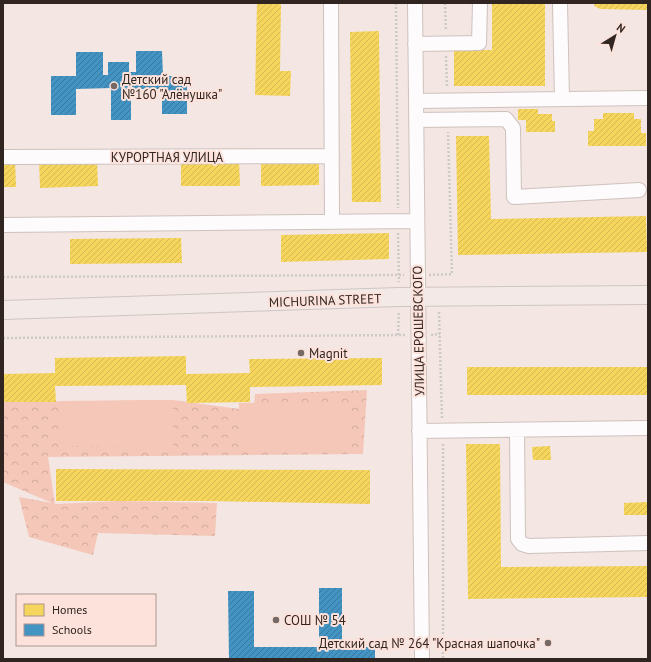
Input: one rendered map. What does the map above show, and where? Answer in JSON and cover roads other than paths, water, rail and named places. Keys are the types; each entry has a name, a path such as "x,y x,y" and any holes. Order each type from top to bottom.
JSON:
{"main road":[{"name":"MICHURINA STREET","path":"3,310 418,297 648,295"}],"street":[{"path":"331,3 332,222"},
{"name":"УЛИЦА ЕРОШЕВСКОГО","path":"414,3 422,659"},
{"path":"415,44 479,43 480,3"},
{"path":"560,3 562,99"},
{"path":"416,101 648,98"},
{"path":"416,120 506,119 513,128 514,197 639,190"},
{"name":"КУРОРТНАЯ УЛИЦА","path":"3,157 332,156"},
{"path":"3,225 417,221"},
{"path":"419,431 648,428"},
{"path":"517,430 518,539 522,544 529,546 648,543"}],"place":[{"name":"Детский сад №160 \"Алёнушка\"","path":"114,86"},
{"name":"Magnit","path":"301,353"},
{"name":"СОШ № 54","path":"276,620"},
{"name":"Детский сад № 264 \"Красная шапочка\"","path":"548,643"}]}
